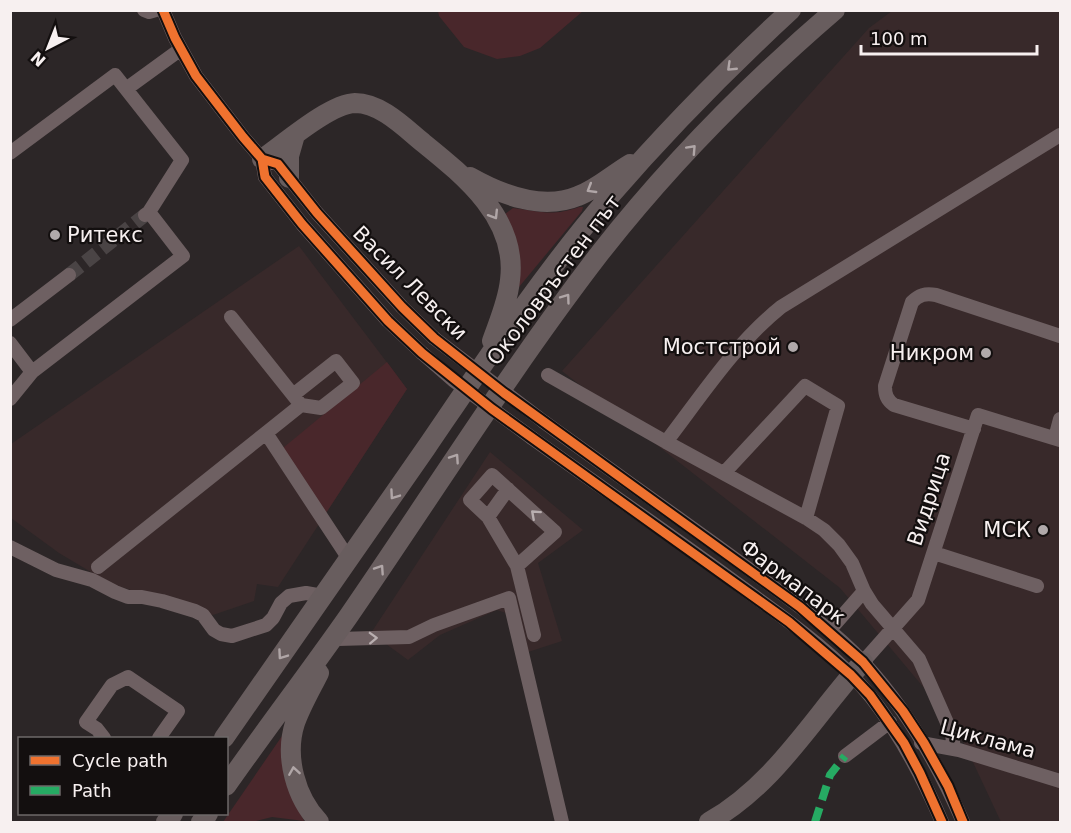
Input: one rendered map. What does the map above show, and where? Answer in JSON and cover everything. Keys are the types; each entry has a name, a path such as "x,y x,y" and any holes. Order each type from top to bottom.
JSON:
{"highway":[{"name":"Околовръстен път","path":"225,737 486,360 564,253 609,197 650,152 717,81 791,10"},
{"name":"Околовръстен път","path":"228,783 347,618 541,333 602,251 657,186 712,127 792,48 835,10"},
{"path":"262,159 325,114 340,106 353,103 367,105 383,112 457,170 507,195 530,201 551,202 578,196 650,152"},
{"path":"289,178 289,156 295,135"},
{"path":"457,170 493,213 504,232 509,254 511,277 507,298 486,360"},
{"path":"319,822 300,797 294,776 292,752 294,725 347,618"},
{"path":"709,822 743,799 767,778 793,750 857,669"}],"street":[{"path":"144,10 149,12 156,10"},
{"name":"Васил Левски","path":"163,10 196,75 262,159 265,177 302,224 388,321 422,353 453,380 532,438"},
{"path":"126,89 181,49"},
{"path":"10,153 115,75 182,160 147,214 183,256 32,372 10,399"},
{"path":"666,442 737,348 781,307 1060,135"},
{"name":"Васил Левски","path":"262,159 278,164 317,213 434,338 544,422"},
{"path":"10,320 69,275"},
{"path":"1060,336 928,293 918,296 912,302 885,386 888,401 894,405 974,429 978,415 1058,439 1060,419"},
{"path":"98,567 266,433 297,400 231,317"},
{"path":"10,344 32,372"},
{"path":"548,375 824,530 852,563 864,591 920,659 952,734 954,748"},
{"path":"724,473 805,386 838,406 806,518"},
{"name":"Фармапарк","path":"544,422 738,561 829,631 857,669 903,743 920,773 942,822"},
{"name":"Видрица","path":"857,669 918,600 974,429"},
{"path":"266,433 350,559"},
{"name":"Фармапарк","path":"532,438 819,645 857,669 903,711 948,786 963,822"},
{"path":"517,566 555,532 492,475 470,500 488,517 517,566 534,635"},
{"path":"488,517 508,489"},
{"path":"10,547 56,570 93,580 128,597 162,601 195,611 203,615 214,630 232,636 266,624 289,596 306,593 323,596"},
{"path":"934,553 1037,586"},
{"path":"829,631 864,591"},
{"path":"338,639 409,637 434,625 523,594"},
{"path":"509,598 562,822"},
{"path":"103,737 97,729 86,722 112,685 128,677 178,711 160,737"},
{"path":"845,756 890,722"},
{"name":"Циклама","path":"903,743 924,743 954,748 1060,781"}],"shaded area":[{"path":"438,10 583,11 540,48 520,56 497,59 464,47 439,16"},
{"path":"892,11 1060,11 1060,822 1001,822 956,726 840,588 562,371 869,28"},
{"path":"583,207 582,211 519,287 505,214 513,208 553,213"},
{"path":"299,246 407,389 278,587 257,584 254,601 213,615 111,584 59,553 11,518 11,444"},
{"path":"387,362 407,389 326,513 283,448"},
{"path":"490,452 583,530 538,563 562,641 519,655 506,613 497,610 440,635 408,660 371,633"},
{"path":"282,736 284,738 284,776 304,821 272,817 252,822 223,822"}],"tunnel":[{"path":"69,275 145,215"}],"marked path":[{"path":"815,822 830,775 845,756"}],"cycle path":[{"path":"163,10 196,76 243,137 262,159 278,164 317,213 402,307 434,338 504,393 800,607 863,662 903,711 924,743 948,786 963,822"},
{"path":"262,159 265,177 302,224 388,321 422,353 492,409 789,622 851,675 870,695 904,743 942,822"}],"place":[{"name":"Ритекс","path":"55,235"},
{"name":"Мостстрой","path":"793,347"},
{"name":"Никром","path":"986,353"},
{"name":"МСК","path":"1043,530"}]}
